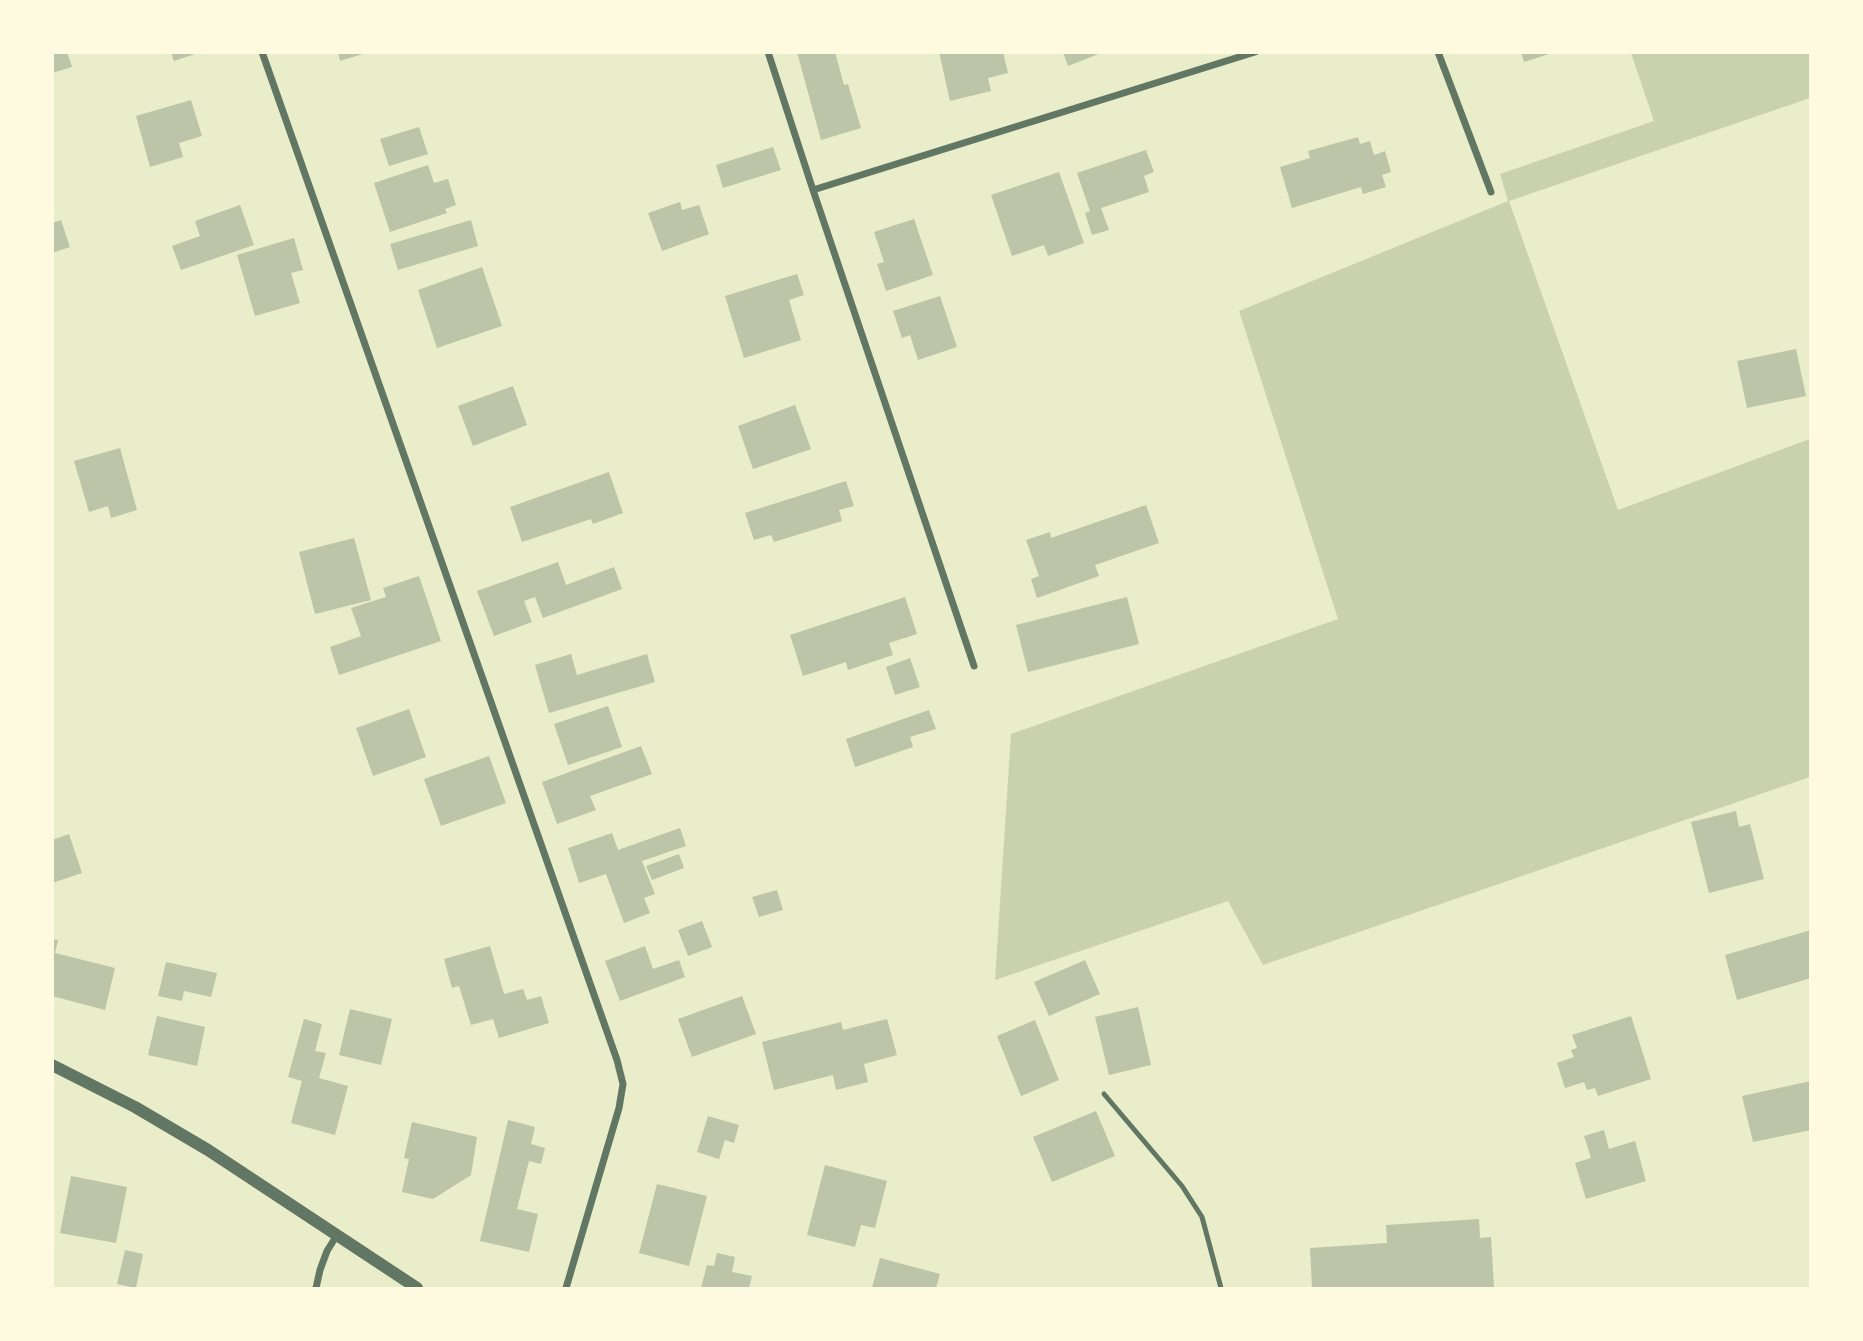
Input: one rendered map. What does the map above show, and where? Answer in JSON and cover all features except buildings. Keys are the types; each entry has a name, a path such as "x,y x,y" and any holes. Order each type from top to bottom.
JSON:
{"street":[{"path":"262,52 617,1060 623,1084 619,1108 566,1289"},
{"path":"768,52 974,666"},
{"path":"813,190 1255,52"},
{"path":"1438,52 1492,192"},
{"path":"52,1065 135,1107 208,1150 418,1289"},
{"path":"316,1289 323,1260 337,1235"}],"lane":[{"path":"1104,1094 1182,1186 1202,1217 1221,1289"}],"green space":[{"path":"1631,53 1810,53 1810,98 1509,201 1618,510 1810,439 1810,777 1263,965 1228,901 995,980 1011,734 1338,619 1239,311 1508,201 1500,174 1654,121"}]}
